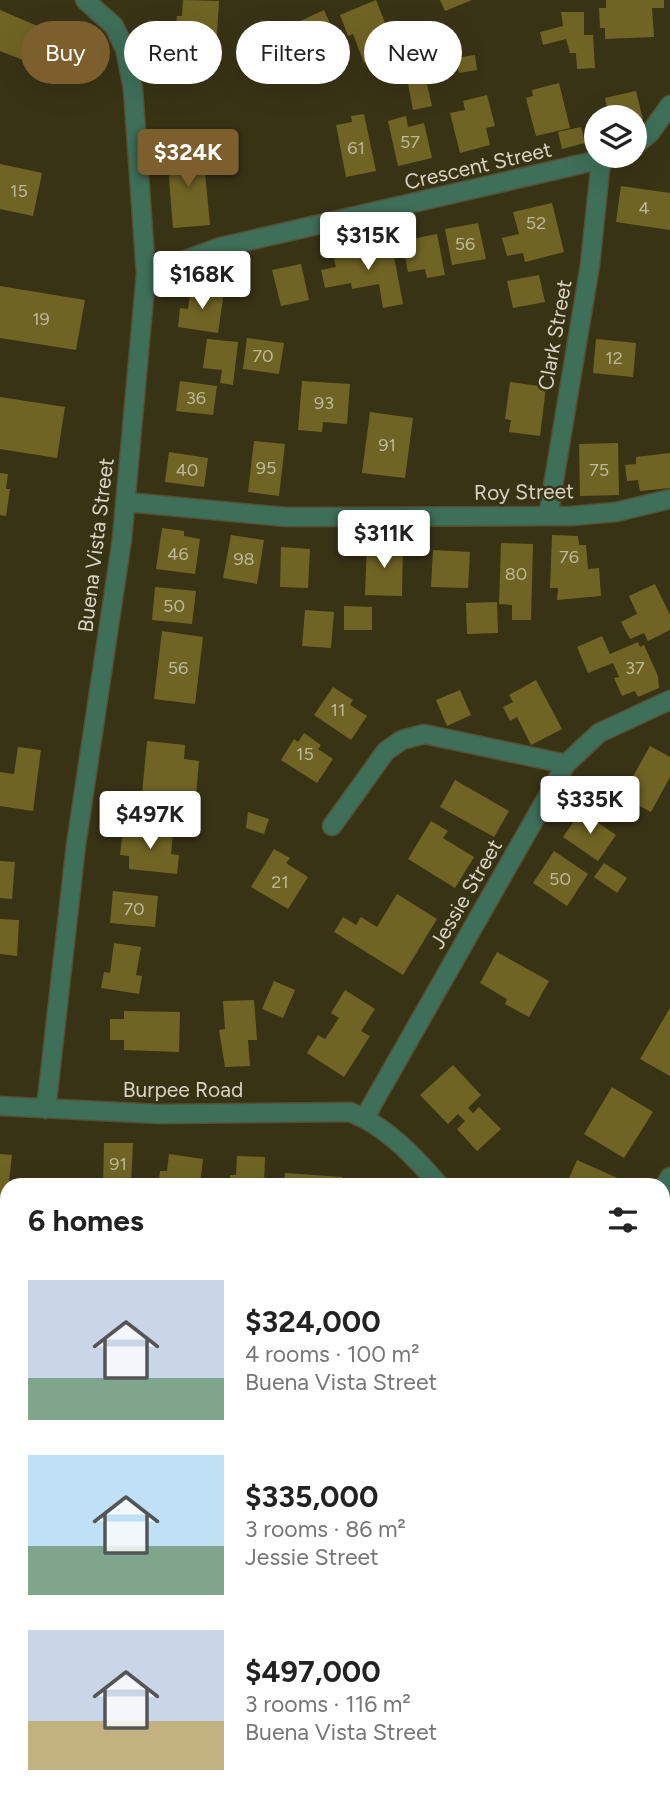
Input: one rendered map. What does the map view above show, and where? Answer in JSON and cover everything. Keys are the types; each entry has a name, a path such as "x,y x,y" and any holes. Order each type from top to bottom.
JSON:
{"street":[{"name":"Buena Vista Street","path":"46,1109 76,845 126,502 146,274 137,139 125,49 114,26 95,6 85,0"},
{"path":"647,135 670,105"},
{"name":"Crescent Street","path":"146,274 220,247 584,164"},
{"name":"Clark Street","path":"548,516 607,168"},
{"name":"Roy Street","path":"126,502 286,517 548,516 616,512 670,499"},
{"name":"Jessie Street","path":"365,1117 566,764 599,733 670,700"},
{"path":"332,826 386,751 401,740 424,734 566,764"},
{"name":"Burpee Road","path":"0,1106 159,1114 350,1112 365,1117"},
{"path":"365,1117 398,1143 432,1178"}],"building":[{"path":"183,0 219,1 218,21 177,21 177,16 182,16"},
{"path":"376,0 384,21 364,21 364,63 353,34 350,35 350,21 342,21 340,15"},
{"path":"440,0 472,0 445,11"},
{"path":"606,0 664,0 664,8 652,8 654,37 605,39 605,28 600,28 599,8 606,8"},
{"path":"0,10 26,21 21,21 21,59 0,51"},
{"path":"324,10 329,21 300,21"},
{"path":"561,12 584,12 584,35 593,35 595,68 577,69 576,53 570,53 566,39 543,45 540,32 563,26"},
{"path":"475,55 477,70 462,72 462,57"},
{"path":"559,83 570,128 536,136 526,98 533,96 532,90"},
{"path":"408,84 427,84 432,106 413,110"},
{"path":"636,91 639,105 606,105 605,98"},
{"path":"487,95 495,126 486,128 490,145 460,153 450,113 465,110 463,101"},
{"path":"364,114 376,171 346,177 336,125 352,122 351,116"},
{"path":"406,116 408,127 424,123 432,158 398,166 388,121"},
{"path":"581,127 584,143 562,149 558,132"},
{"path":"203,150 210,225 173,228 167,154"},
{"path":"0,164 42,173 33,216 0,209"},
{"path":"621,186 670,193 670,230 616,222"},
{"path":"552,203 564,252 525,262 523,253 507,256 502,238 519,234 513,212"},
{"path":"478,223 486,259 452,265 445,229"},
{"path":"437,234 445,275 427,278 425,269 408,272 405,257 415,255 412,239"},
{"path":"391,241 403,304 383,308 379,284 352,289 351,283 325,288 321,270 336,267 333,256"},
{"path":"301,264 309,300 281,306 272,270"},
{"path":"539,275 545,302 513,308 507,281"},
{"path":"0,286 85,300 76,350 0,338"},
{"path":"191,287 224,292 218,333 178,327 180,308 188,309"},
{"path":"247,338 284,343 279,374 243,369"},
{"path":"207,339 238,342 233,385 220,383 222,370 203,368"},
{"path":"596,339 636,343 633,377 593,373"},
{"path":"180,381 217,386 213,415 176,411"},
{"path":"302,381 350,384 347,424 323,422 322,432 298,430"},
{"path":"510,382 546,387 540,436 509,432 511,420 505,419"},
{"path":"0,397 65,407 57,458 0,449"},
{"path":"370,412 413,418 405,478 362,473"},
{"path":"254,441 285,444 279,496 248,492"},
{"path":"618,443 619,495 580,496 579,444"},
{"path":"169,452 208,458 204,487 165,482"},
{"path":"670,453 670,488 640,491 638,480 627,481 625,465 636,464 636,457"},
{"path":"0,473 8,474 6,489 10,489 6,516 0,515"},
{"path":"162,528 184,531 184,536 200,539 195,574 156,569"},
{"path":"231,535 264,540 257,584 223,578"},
{"path":"552,535 578,536 579,545 586,545 588,569 599,568 601,596 557,600 558,588 550,588"},
{"path":"367,543 403,544 402,596 365,595"},
{"path":"501,543 533,544 531,620 512,620 512,605 499,604"},
{"path":"281,547 310,549 308,588 280,587"},
{"path":"433,550 470,552 468,588 431,587"},
{"path":"655,584 670,615 670,630 648,641 644,633 630,639 621,622 637,614 629,596"},
{"path":"155,587 196,591 192,624 152,620"},
{"path":"497,602 498,633 467,634 466,603"},
{"path":"344,606 372,607 372,630 344,630"},
{"path":"305,610 334,612 331,648 302,646"},
{"path":"162,631 203,637 195,704 154,699"},
{"path":"602,636 610,654 638,642 640,647 644,645 658,676 659,688 638,697 635,691 622,696 614,678 619,677 613,663 588,673 577,647"},
{"path":"536,680 562,729 531,745 517,717 510,721 503,707 513,702 509,695"},
{"path":"333,687 353,700 350,705 367,716 351,740 314,715"},
{"path":"460,690 471,715 447,726 436,700"},
{"path":"304,733 321,745 318,749 333,759 317,783 281,760 294,739 298,742"},
{"path":"147,741 185,745 184,759 199,761 196,795 179,793 179,798 142,794"},
{"path":"650,746 670,757 670,777 651,812 617,794 626,778 631,780"},
{"path":"18,747 41,750 33,811 0,806 0,772 14,774"},
{"path":"455,780 509,811 494,837 440,807"},
{"path":"581,811 616,835 598,861 563,837"},
{"path":"248,812 269,819 264,834 246,828"},
{"path":"431,821 448,831 443,838 474,857 455,888 408,859"},
{"path":"123,829 173,833 171,854 179,855 177,874 129,869 129,856 120,855"},
{"path":"274,849 290,858 286,863 308,877 288,909 251,887"},
{"path":"554,851 588,874 567,906 533,883"},
{"path":"0,861 15,862 12,899 0,898"},
{"path":"604,863 627,878 617,893 594,877"},
{"path":"113,891 158,896 155,927 110,923"},
{"path":"397,894 437,919 403,975 334,932 343,917 356,925 361,917 377,927"},
{"path":"0,919 19,920 17,956 0,954"},
{"path":"114,943 141,947 136,975 142,976 139,994 101,988 104,972 110,973"},
{"path":"497,952 549,981 529,1017 505,1004 507,999 480,983"},
{"path":"274,981 295,990 283,1018 262,1009"},
{"path":"345,990 375,1009 361,1031 370,1036 344,1077 307,1053 318,1035 325,1039 339,1018 331,1013"},
{"path":"254,1000 257,1040 248,1040 250,1066 225,1067 219,1030 225,1029 223,1001"},
{"path":"670,1008 670,1076 640,1059"},
{"path":"124,1011 180,1012 179,1052 124,1050 124,1040 110,1040 110,1019 124,1019"},
{"path":"453,1065 481,1095 468,1108 473,1113 479,1107 501,1129 477,1151 457,1129 465,1121 458,1114 448,1124 420,1095"},
{"path":"612,1087 653,1112 624,1158 584,1134"},
{"path":"104,1143 133,1143 131,1178 103,1178"},
{"path":"0,1154 12,1155 9,1178 0,1178"},
{"path":"169,1154 203,1159 201,1178 159,1178 160,1171 167,1171"},
{"path":"237,1156 265,1157 264,1178 230,1178 230,1175 236,1175"},
{"path":"577,1160 618,1178 569,1178"},
{"path":"285,1173 342,1177 342,1178 285,1178"}]}
